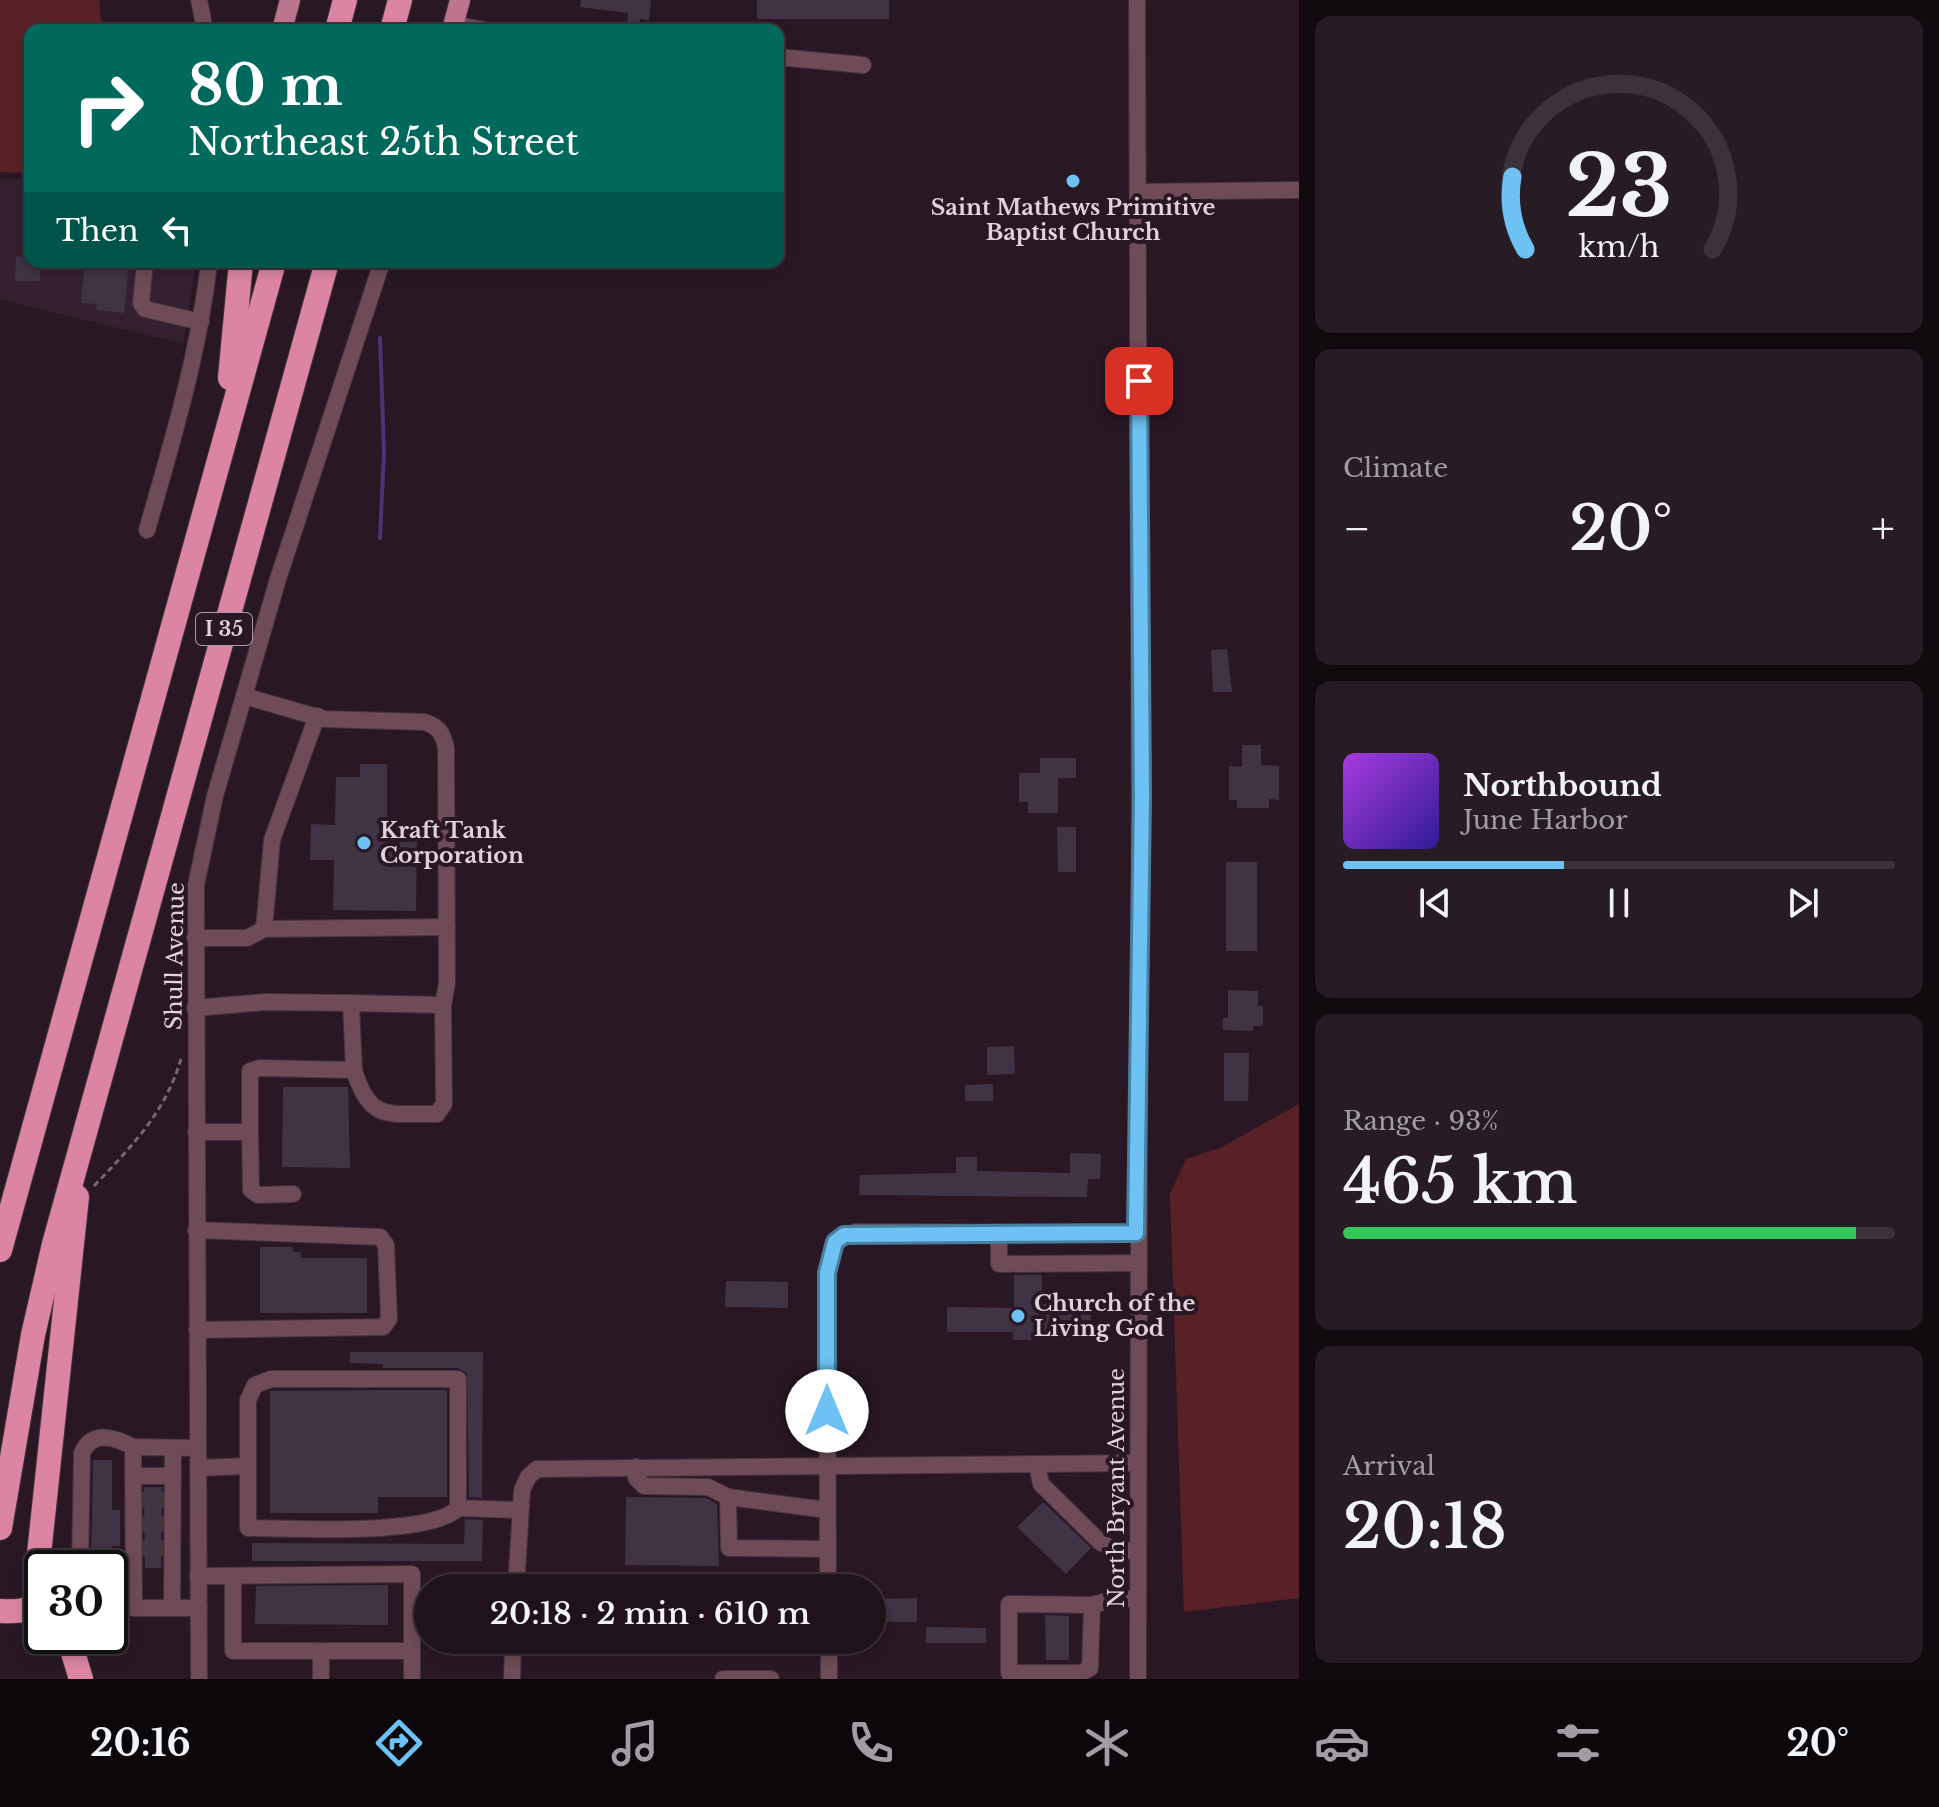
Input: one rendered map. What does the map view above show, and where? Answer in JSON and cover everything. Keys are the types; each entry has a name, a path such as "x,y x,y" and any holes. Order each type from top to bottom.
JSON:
{"highway":[{"path":"339,24 345,0"},
{"path":"394,24 400,2"},
{"path":"226,432 240,268"},
{"name":"I 35","path":"0,1250 4,1219 272,268"},
{"name":"I 35","path":"0,1528 33,1335 80,1145 325,268"},
{"path":"39,1550 77,1208 80,1145"},
{"path":"4,1611 24,1609"},
{"path":"73,1654 81,1679"}],"main road":[{"path":"284,24 290,0"},
{"path":"454,24 460,0"}],"street":[{"path":"199,0 204,24"},
{"name":"North Bryant Avenue","path":"1137,0 1142,796 1136,1233 1138,1679"},
{"path":"784,58 863,65"},
{"path":"1138,192 1299,190"},
{"path":"144,268 141,303 145,309 201,322"},
{"path":"147,530 201,322 208,268"},
{"name":"Shull Avenue","path":"199,1679 196,885 203,842 300,506 380,268"},
{"path":"244,696 317,716 424,722 435,725 443,735 446,748 447,927 443,1005 444,1104 437,1114 378,1111 362,1099 354,1070 351,1003"},
{"path":"264,929 272,840 317,716"},
{"path":"195,938 247,938 264,929 447,927"},
{"path":"195,1008 266,1002 443,1005"},
{"path":"293,1194 258,1195 251,1190 250,1071 259,1068 354,1070"},
{"path":"196,1132 250,1132"},
{"path":"196,1230 380,1237 386,1245 389,1319 383,1327 197,1330"},
{"path":"828,1574 827,1273 835,1242 855,1232 1136,1233"},
{"path":"999,1233 999,1264 1137,1263"},
{"path":"271,1379 458,1379 458,1508 449,1518 379,1528 248,1528 248,1466 248,1400 255,1385 271,1379"},
{"path":"80,1550 82,1453 87,1443 94,1438 117,1438 133,1447 198,1448"},
{"path":"133,1447 134,1608"},
{"path":"172,1608 173,1448"},
{"path":"517,1574 522,1490 528,1477 537,1469 1138,1463"},
{"path":"1037,1465 1041,1484 1100,1542 1114,1550 1138,1551"},
{"path":"198,1468 248,1466"},
{"path":"636,1467 638,1484 644,1486 708,1487 728,1497 827,1510"},
{"path":"133,1476 173,1476"},
{"path":"728,1497 729,1548 828,1549"},
{"path":"458,1508 520,1510"},
{"path":"198,1576 412,1574 412,1679"},
{"path":"233,1576 233,1651 412,1651"},
{"path":"1092,1605 1090,1668 1081,1673 1032,1676 1009,1673 1009,1604 1092,1605 1114,1599 1138,1599"},
{"path":"128,1606 199,1608"},
{"path":"321,1651 321,1679"},
{"path":"512,1679 513,1654"},
{"path":"829,1654 829,1679"},
{"path":"723,1679 771,1679"}],"path":[{"path":"77,1208 155,1118 167,1100 184,1049"}],"shaded area":[{"path":"0,0 99,0 101,24 24,24 24,173 0,172"},
{"path":"0,179 24,179 24,268 195,268 183,344 0,299"},
{"path":"1299,1104 1299,1598 1184,1612 1170,1194 1186,1159 1220,1148"}],"building":[{"path":"581,0 651,0 649,20 640,19 640,24 627,24 628,13 580,7"},
{"path":"757,0 889,0 889,19 757,19"},
{"path":"16,256 24,258 24,268 40,268 40,281 15,281"},
{"path":"84,268 128,268 124,313 96,310 97,304 81,303"},
{"path":"1227,649 1232,692 1213,692 1211,650"},
{"path":"1242,745 1261,745 1261,765 1279,766 1279,800 1269,799 1269,808 1237,808 1237,800 1229,800 1229,766 1242,767"},
{"path":"1040,758 1076,758 1076,778 1058,778 1058,813 1028,813 1028,802 1019,802 1019,773 1040,773"},
{"name":"Kraft Tank Corporation","path":"360,764 387,764 387,825 417,825 416,911 333,910 334,860 310,860 311,824 335,825 336,777 360,777"},
{"path":"1057,827 1076,827 1076,872 1058,872"},
{"path":"1226,862 1257,862 1257,951 1226,951"},
{"path":"1228,990 1258,991 1258,1006 1263,1006 1263,1026 1253,1026 1253,1031 1223,1030 1223,1018 1228,1018"},
{"path":"1014,1046 1015,1074 987,1075 987,1047"},
{"path":"1224,1053 1249,1053 1248,1101 1224,1101"},
{"path":"993,1084 993,1101 965,1101 965,1085"},
{"path":"283,1087 348,1087 350,1168 282,1167"},
{"path":"1070,1153 1101,1154 1100,1179 1088,1179 1087,1197 859,1195 860,1175 956,1173 956,1157 977,1157 977,1171 1070,1173"},
{"path":"260,1247 293,1247 293,1252 301,1252 301,1258 367,1258 367,1313 260,1313"},
{"path":"1014,1275 1042,1275 1042,1304 1091,1304 1091,1340 1013,1340 1013,1332 947,1332 947,1307 1014,1308"},
{"path":"726,1281 788,1282 788,1308 725,1307"},
{"path":"350,1352 483,1352 482,1498 469,1497 467,1373 458,1368 383,1368 383,1364 350,1363"},
{"path":"447,1390 447,1497 378,1497 378,1513 270,1513 270,1391"},
{"path":"93,1460 112,1460 112,1510 120,1510 120,1546 112,1546 112,1550 91,1550"},
{"path":"144,1487 162,1487 161,1568 145,1568"},
{"path":"626,1497 706,1498 717,1504 719,1566 625,1565"},
{"path":"1043,1502 1091,1548 1066,1574 1017,1527"},
{"path":"465,1519 483,1520 482,1561 252,1561 252,1543 464,1544"},
{"path":"388,1585 388,1625 255,1624 256,1586"},
{"path":"917,1598 917,1622 886,1622 886,1599"},
{"path":"1045,1615 1069,1616 1069,1660 1046,1660"},
{"path":"926,1627 986,1628 986,1643 926,1643"}],"waterway":[{"path":"380,338 384,451 380,538"}],"tunnel":[{"path":"134,1500 173,1500"},
{"path":"134,1524 173,1524"},
{"path":"134,1548 173,1548"}],"place":[{"name":"Saint Mathews Primitive Baptist Church","path":"1073,181"},
{"name":"Kraft Tank Corporation","path":"364,843"},
{"name":"Church of the Living God","path":"1018,1316"}],"route":[{"path":"827,1411 827,1273 835,1242 844,1235 855,1232 1136,1233 1142,796 1139,381"}]}
